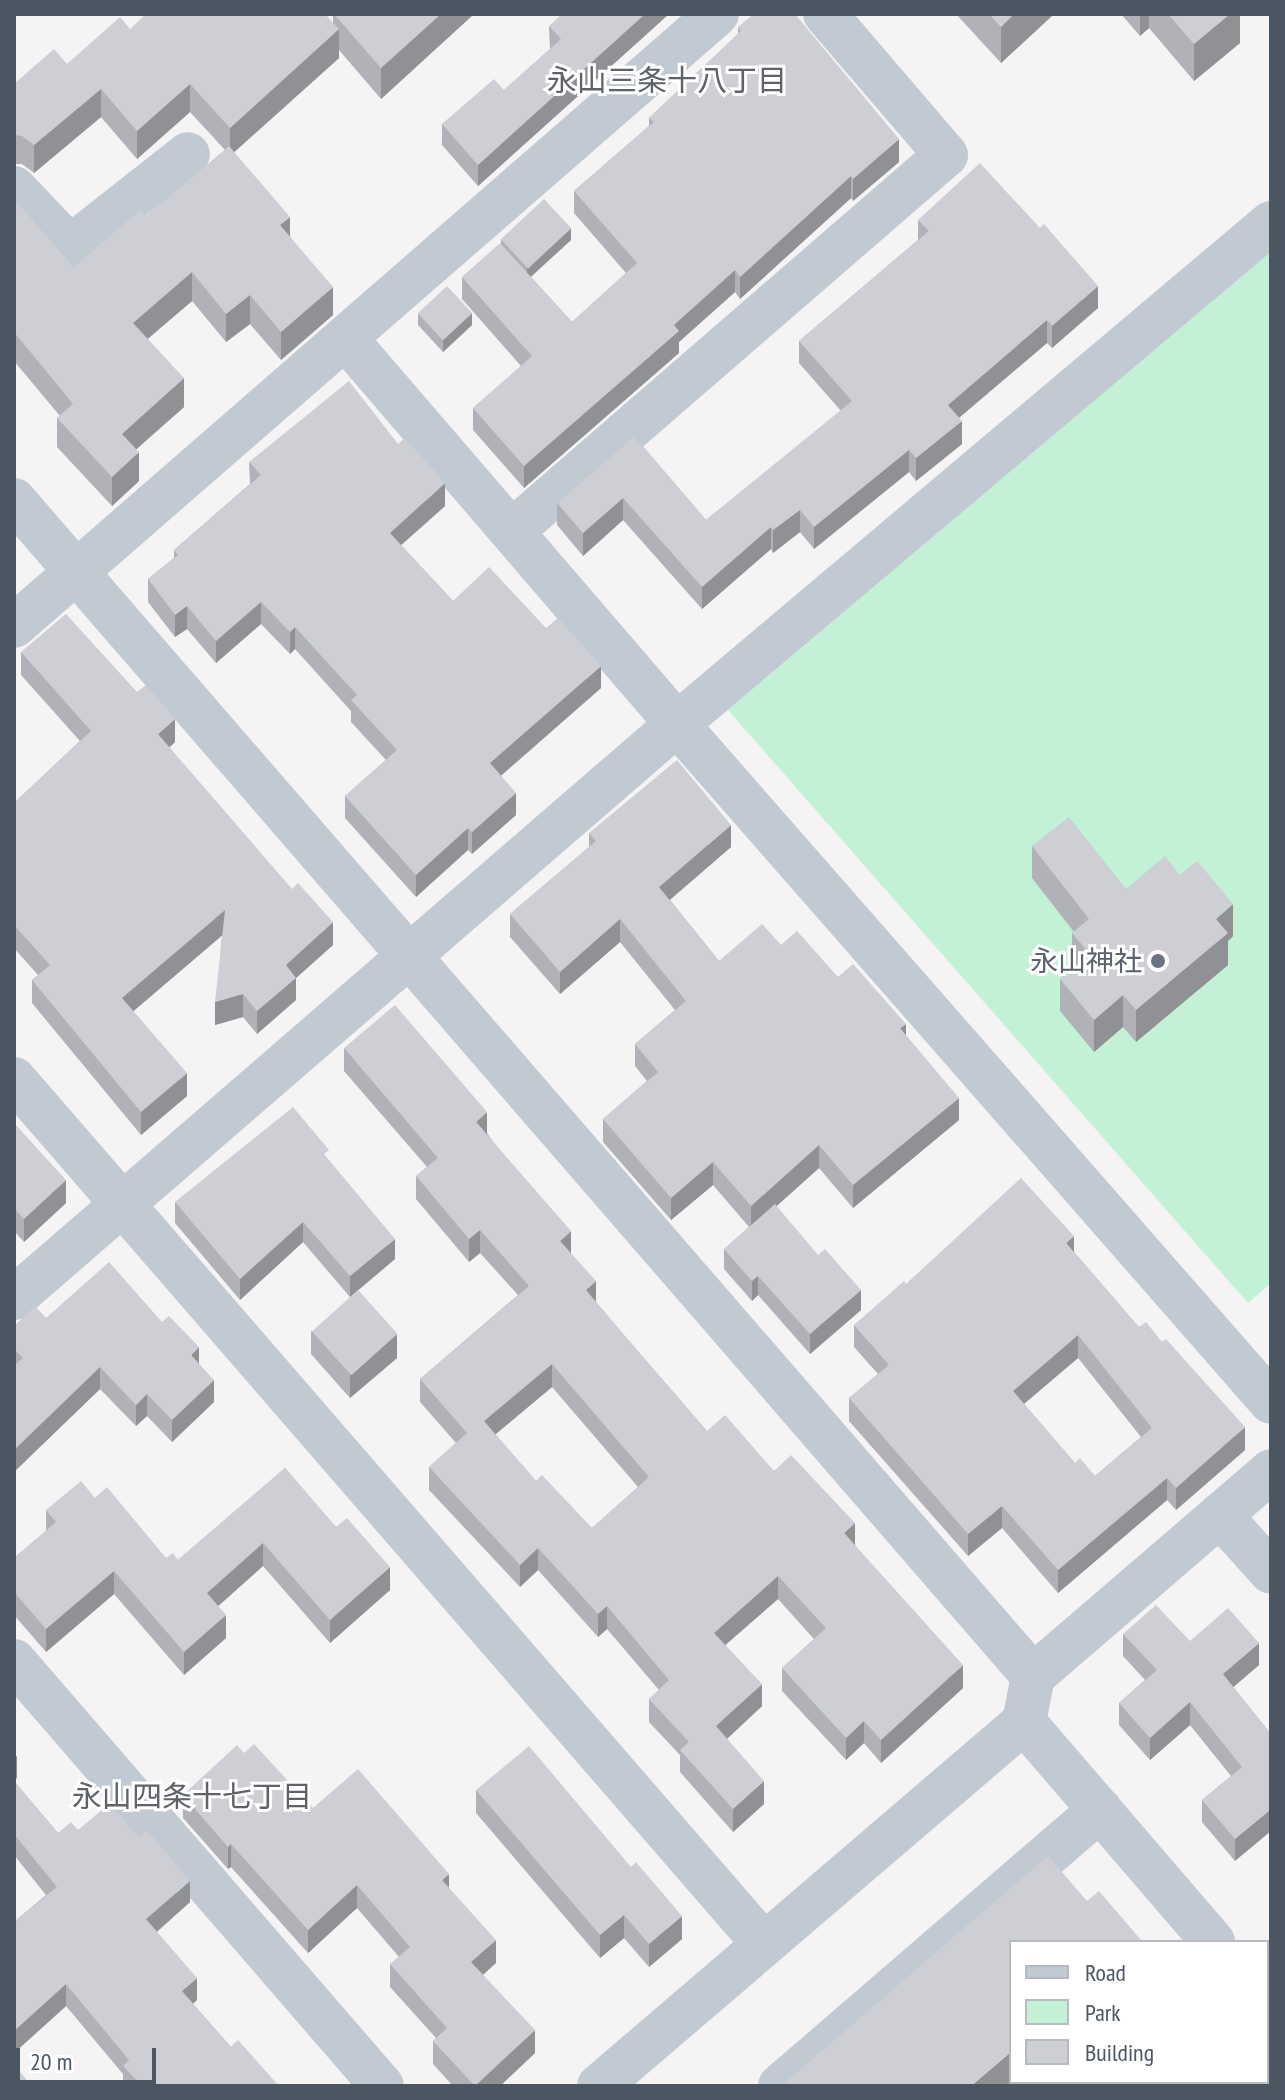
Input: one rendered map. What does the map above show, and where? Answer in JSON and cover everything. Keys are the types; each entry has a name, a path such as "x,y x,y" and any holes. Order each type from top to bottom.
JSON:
{"street":[{"path":"14,626 717,14"},
{"path":"512,531 946,155 825,14"},
{"path":"14,188 70,247 188,154"},
{"path":"14,1298 677,724 1271,223"},
{"path":"346,339 677,724 1271,1402"},
{"path":"14,500 1033,1676"},
{"path":"14,1079 763,1943"},
{"path":"599,2086 1024,1722 1033,1676 1271,1471"},
{"path":"1220,1515 1271,1572"},
{"path":"14,1661 382,2086"},
{"path":"1024,1722 1211,1940"},
{"path":"780,2086 1100,1810"}],"green space":[{"path":"1271,251 1271,1283 1248,1303 728,710"}],"building":[{"path":"146,14 325,14 339,29 230,128 190,84 137,131 101,89 34,145 22,136 14,135 14,84 54,49 67,64 120,17 130,29"},
{"path":"334,14 441,14 381,68"},
{"path":"562,14 645,14 478,165 442,124 494,79 504,90 561,39 549,26"},
{"path":"754,14 795,14 899,139 853,179 851,176 740,277 735,270 674,325 679,331 524,466 473,408 532,356 462,277 500,243 572,322 637,263 574,191 654,122 649,118 741,31 738,27"},
{"path":"989,14 1014,14 1001,27"},
{"path":"1168,14 1230,14 1194,44"},
{"path":"229,146 290,217 280,225 333,287 281,332 250,295 226,314 192,272 133,323 184,378 122,434 139,452 112,477 57,418 73,404 14,332 14,198 74,267 140,210 145,217"},
{"path":"980,163 1040,228 1044,224 1098,286 1052,326 1047,320 948,405 962,421 916,458 909,450 814,527 800,510 773,530 771,527 702,587 623,498 583,533 557,503 634,436 706,520 852,401 799,341 929,231 918,220"},
{"path":"544,199 571,228 528,268 501,239"},
{"path":"447,286 472,313 443,340 418,313"},
{"path":"349,381 398,444 405,438 445,483 390,533 453,601 489,567 546,628 558,618 601,666 490,763 516,793 472,832 468,828 416,875 345,796 397,750 351,700 357,695 295,627 290,632 261,602 216,641 187,606 175,615 148,579 178,555 174,550 261,475 249,462"},
{"path":"66,614 137,692 146,685 175,719 158,734 292,889 298,883 333,922 286,965 296,978 257,1011 243,994 215,1002 225,910 122,998 187,1073 141,1112 32,980 50,965 14,925 14,803 91,731 21,652"},
{"path":"677,760 731,825 659,887 719,961 762,924 781,945 797,931 838,977 853,964 906,1024 900,1028 959,1098 853,1185 819,1145 751,1206 713,1162 671,1198 603,1119 658,1072 635,1044 686,1001 620,919 560,972 510,914 596,841 589,833"},
{"path":"1069,817 1126,889 1165,856 1180,875 1197,861 1233,904 1216,919 1228,933 1136,1010 1123,995 1094,1020 1060,979 1090,954 1072,933 1089,919 1032,846"},
{"path":"395,1005 487,1112 476,1122 571,1231 560,1241 596,1281 586,1290 707,1431 725,1415 774,1471 791,1455 855,1523 844,1533 963,1665 881,1740 864,1721 846,1738 782,1668 826,1628 778,1576 714,1633 762,1684 716,1726 764,1781 733,1809 680,1750 689,1742 649,1699 669,1680 607,1606 598,1614 538,1548 520,1565 429,1467 467,1433 420,1379 529,1286 480,1230 469,1239 416,1176 438,1158 344,1048","holes":["552,1364 649,1477 592,1528 542,1475 536,1481 484,1421"]},
{"path":"293,1107 329,1150 324,1154 395,1239 350,1276 303,1222 240,1279 175,1202"},
{"path":"14,1123 66,1180 24,1219 14,1208"},
{"path":"1021,1178 1074,1236 1066,1243 1139,1327 1146,1322 1162,1342 1166,1339 1245,1427 1176,1488 1167,1478 1058,1570 1002,1506 968,1534 849,1398 889,1365 854,1325 904,1281 906,1284","holes":["1078,1335 1152,1428 1095,1476 1080,1458 1075,1463 1013,1391"]},
{"path":"775,1204 818,1255 825,1249 861,1290 810,1334 758,1276 752,1281 724,1249"},
{"path":"109,1262 162,1322 169,1316 199,1347 191,1355 214,1380 172,1420 147,1394 136,1405 100,1367 14,1450 14,1366 23,1358 14,1349 14,1326 35,1306 46,1318"},
{"path":"358,1290 397,1334 351,1375 312,1331"},
{"path":"285,1468 336,1527 347,1518 390,1567 330,1620 263,1543 207,1593 226,1615 184,1652 114,1571 46,1629 14,1592 14,1558 56,1522 46,1510 81,1481 95,1498 107,1487 166,1558 173,1553 178,1560"},
{"path":"1156,1605 1190,1641 1228,1608 1259,1643 1223,1674 1271,1734 1271,1809 1235,1839 1202,1800 1242,1767 1190,1702 1150,1738 1119,1703 1157,1670 1123,1634"},
{"path":"254,1744 313,1808 358,1769 449,1874 442,1880 496,1940 471,1962 535,2030 475,2086 433,2041 447,2028 390,1964 410,1947 357,1885 308,1930 183,1795 237,1745 244,1753"},
{"path":"529,1746 631,1867 636,1862 682,1916 649,1944 624,1915 600,1935 476,1790"},
{"path":"14,1781 58,1833 71,1822 78,1830 109,1804 139,1837 147,1830 190,1881 146,1919 197,1978 182,1991 231,2047 238,2040 279,2086 142,2086 123,2066 129,2060 66,1984 14,2031 14,1922 57,1887 14,1834"},
{"path":"1048,1856 1087,1901 1099,1891 1141,1940 1009,1940 1009,2054 971,2086 781,2086"},
{"path":"14,2065 32,2086 14,2086"},
{"path":"1159,2084 1236,2084 1236,2086"},
{"path":"1266,2084 1267,2086 1240,2086"}],"place":[{"name":"永山神社","path":"1158,961"}],"district":[{"name":"永山三条十八丁目","path":"667,80"},
{"name":"永山四条十七丁目","path":"192,1796"}]}
